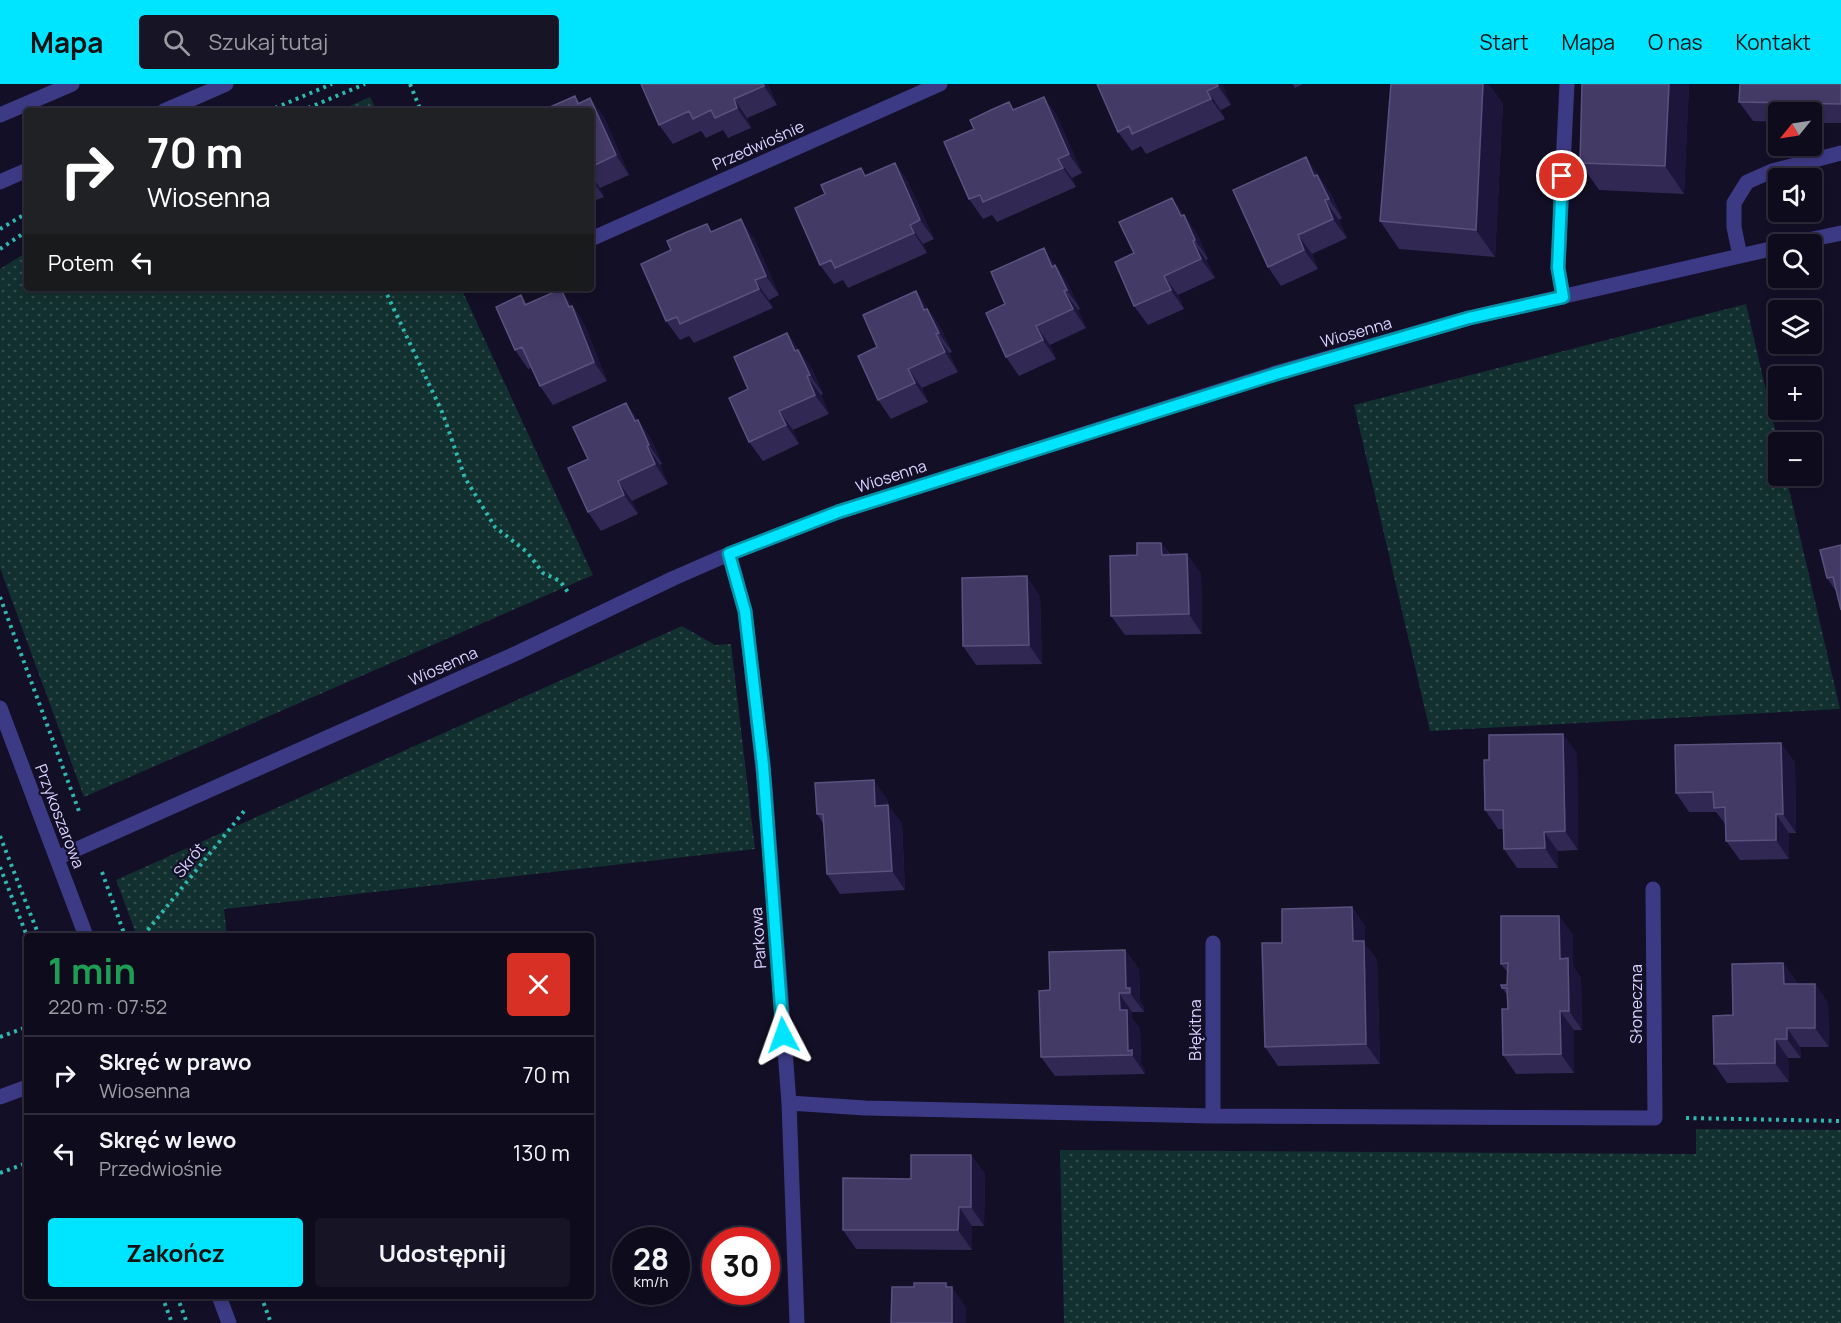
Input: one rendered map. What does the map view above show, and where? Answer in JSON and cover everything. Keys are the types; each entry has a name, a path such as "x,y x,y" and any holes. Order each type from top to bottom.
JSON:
{"street":[{"path":"0,115 72,84"},
{"path":"171,108 226,84"},
{"name":"Przedwiośnie","path":"594,238 940,84"},
{"path":"1563,297 1558,268 1567,84"},
{"path":"1740,256 1734,227 1734,203 1747,182 1772,171 1841,153"},
{"path":"0,182 24,171"},
{"path":"1822,237 1841,233"},
{"name":"Wiosenna","path":"57,858 517,653 674,578 838,512 1276,374 1469,318 1768,250"},
{"name":"Parkowa","path":"729,554 745,611 762,763 789,1103 797,1323"},
{"name":"Przykoszarowa","path":"0,708 85,933"},
{"name":"Słoneczna","path":"1653,889 1655,1118"},
{"name":"Błękitna","path":"1213,1116 1214,943"},
{"path":"0,1097 24,1088"},
{"path":"789,1103 866,1108 1213,1116 1655,1118"},
{"path":"220,1299 229,1323"}],"path":[{"path":"275,108 332,84"},
{"path":"308,108 365,84"},
{"path":"410,84 420,108"},
{"path":"0,229 24,215"},
{"path":"0,249 24,233"},
{"path":"385,291 443,414 465,478 471,488 495,527 527,552 543,573 560,581 572,598"},
{"path":"0,597 124,933"},
{"name":"Skrót","path":"145,933 246,809"},
{"path":"0,836 38,933"},
{"path":"0,867 26,933"},
{"path":"0,1037 24,1028"},
{"path":"1655,1118 1841,1121"},
{"path":"0,1173 24,1165"},
{"path":"163,1299 171,1323"},
{"path":"178,1299 187,1323"},
{"path":"262,1299 271,1323"}],"green space":[{"path":"370,97 376,108 345,108"},
{"path":"24,254 24,291 462,291 593,575 84,797 0,568 0,269"},
{"path":"1746,304 1768,399 1768,420 1773,420 1776,432 1768,432 1768,486 1788,486 1840,709 1430,731 1354,405"},
{"path":"682,626 715,645 731,644 755,849 224,909 227,933 136,933 116,880"},
{"path":"1696,1129 1841,1130 1841,1323 1064,1323 1060,1150 1696,1154"}],"building":[{"path":"641,84 763,84 764,86 734,99 737,108 715,118 711,110 693,119 689,111 659,125"},
{"path":"1097,84 1217,84 1218,86 1207,91 1211,99 1132,134 1129,126 1118,132"},
{"path":"1391,84 1483,84 1476,230 1380,221"},
{"path":"1582,84 1669,84 1665,166 1580,163"},
{"path":"1740,84 1841,84 1841,104 1739,102"},
{"path":"575,96 578,104 590,98 616,155 594,166 594,108 548,108"},
{"path":"1044,97 1069,154 1058,159 1063,168 983,202 980,195 969,199 944,142 974,129 970,120 991,110 1009,102 1013,110"},
{"path":"1306,157 1314,176 1317,175 1329,199 1325,200 1333,219 1298,235 1304,250 1268,267 1233,190"},
{"path":"895,163 920,220 910,225 914,233 835,268 831,260 820,265 795,208 825,194 821,185 861,168 865,176"},
{"path":"1172,198 1181,216 1184,215 1201,259 1164,276 1171,290 1134,306 1115,262 1134,253 1119,222"},
{"path":"741,219 766,276 755,280 759,289 680,324 677,317 666,321 641,264 671,250 667,241 687,232 707,224 711,232"},
{"path":"1044,248 1052,267 1055,265 1067,290 1064,291 1073,309 1036,326 1043,340 1006,357 986,313 1005,304 991,272"},
{"path":"556,291 562,291 569,307 572,306 594,362 540,386 522,347 515,350 496,307 521,295 525,305"},
{"path":"916,291 924,310 927,309 939,333 936,334 945,352 908,369 915,383 878,400 858,356 877,347 863,315"},
{"path":"787,333 810,375 807,376 815,395 779,411 786,425 749,442 729,398 748,389 734,357"},
{"path":"626,403 635,421 638,420 655,464 618,481 624,495 588,512 568,468 588,459 573,427"},
{"path":"1137,543 1161,543 1162,555 1187,554 1189,614 1111,616 1110,556 1137,555"},
{"path":"1841,545 1841,610 1833,577 1827,578 1820,550"},
{"path":"1027,576 1029,645 963,646 962,578"},
{"path":"1563,734 1565,831 1544,832 1545,848 1504,849 1503,810 1485,810 1484,760 1489,760 1489,735"},
{"path":"1781,743 1783,814 1776,814 1776,840 1726,841 1725,807 1714,808 1713,792 1676,793 1675,745"},
{"path":"874,780 875,806 888,805 892,871 827,874 823,814 817,814 815,783"},
{"path":"1352,907 1353,941 1364,941 1366,1044 1265,1047 1262,943 1282,943 1282,909"},
{"path":"1501,916 1559,916 1560,959 1568,958 1569,1011 1560,1011 1561,1054 1503,1055 1502,1009 1508,1009 1507,988 1502,988 1501,985 1507,985 1508,963 1501,964"},
{"path":"1125,950 1126,988 1130,988 1130,993 1119,993 1120,1010 1127,1010 1128,1051 1132,1050 1132,1055 1041,1057 1039,991 1050,990 1049,952"},
{"path":"1783,963 1784,984 1815,984 1815,1028 1787,1028 1787,1039 1775,1039 1775,1063 1714,1064 1713,1016 1733,1015 1732,964"},
{"path":"911,1155 971,1155 971,1207 959,1207 958,1230 843,1230 843,1178 911,1179"},
{"path":"914,1283 946,1283 946,1287 952,1287 952,1323 891,1323 892,1287 914,1287"}],"route":[{"path":"783,1035 763,765 745,611 729,554 838,512 1276,374 1469,318 1563,297 1558,268 1562,176"}]}
